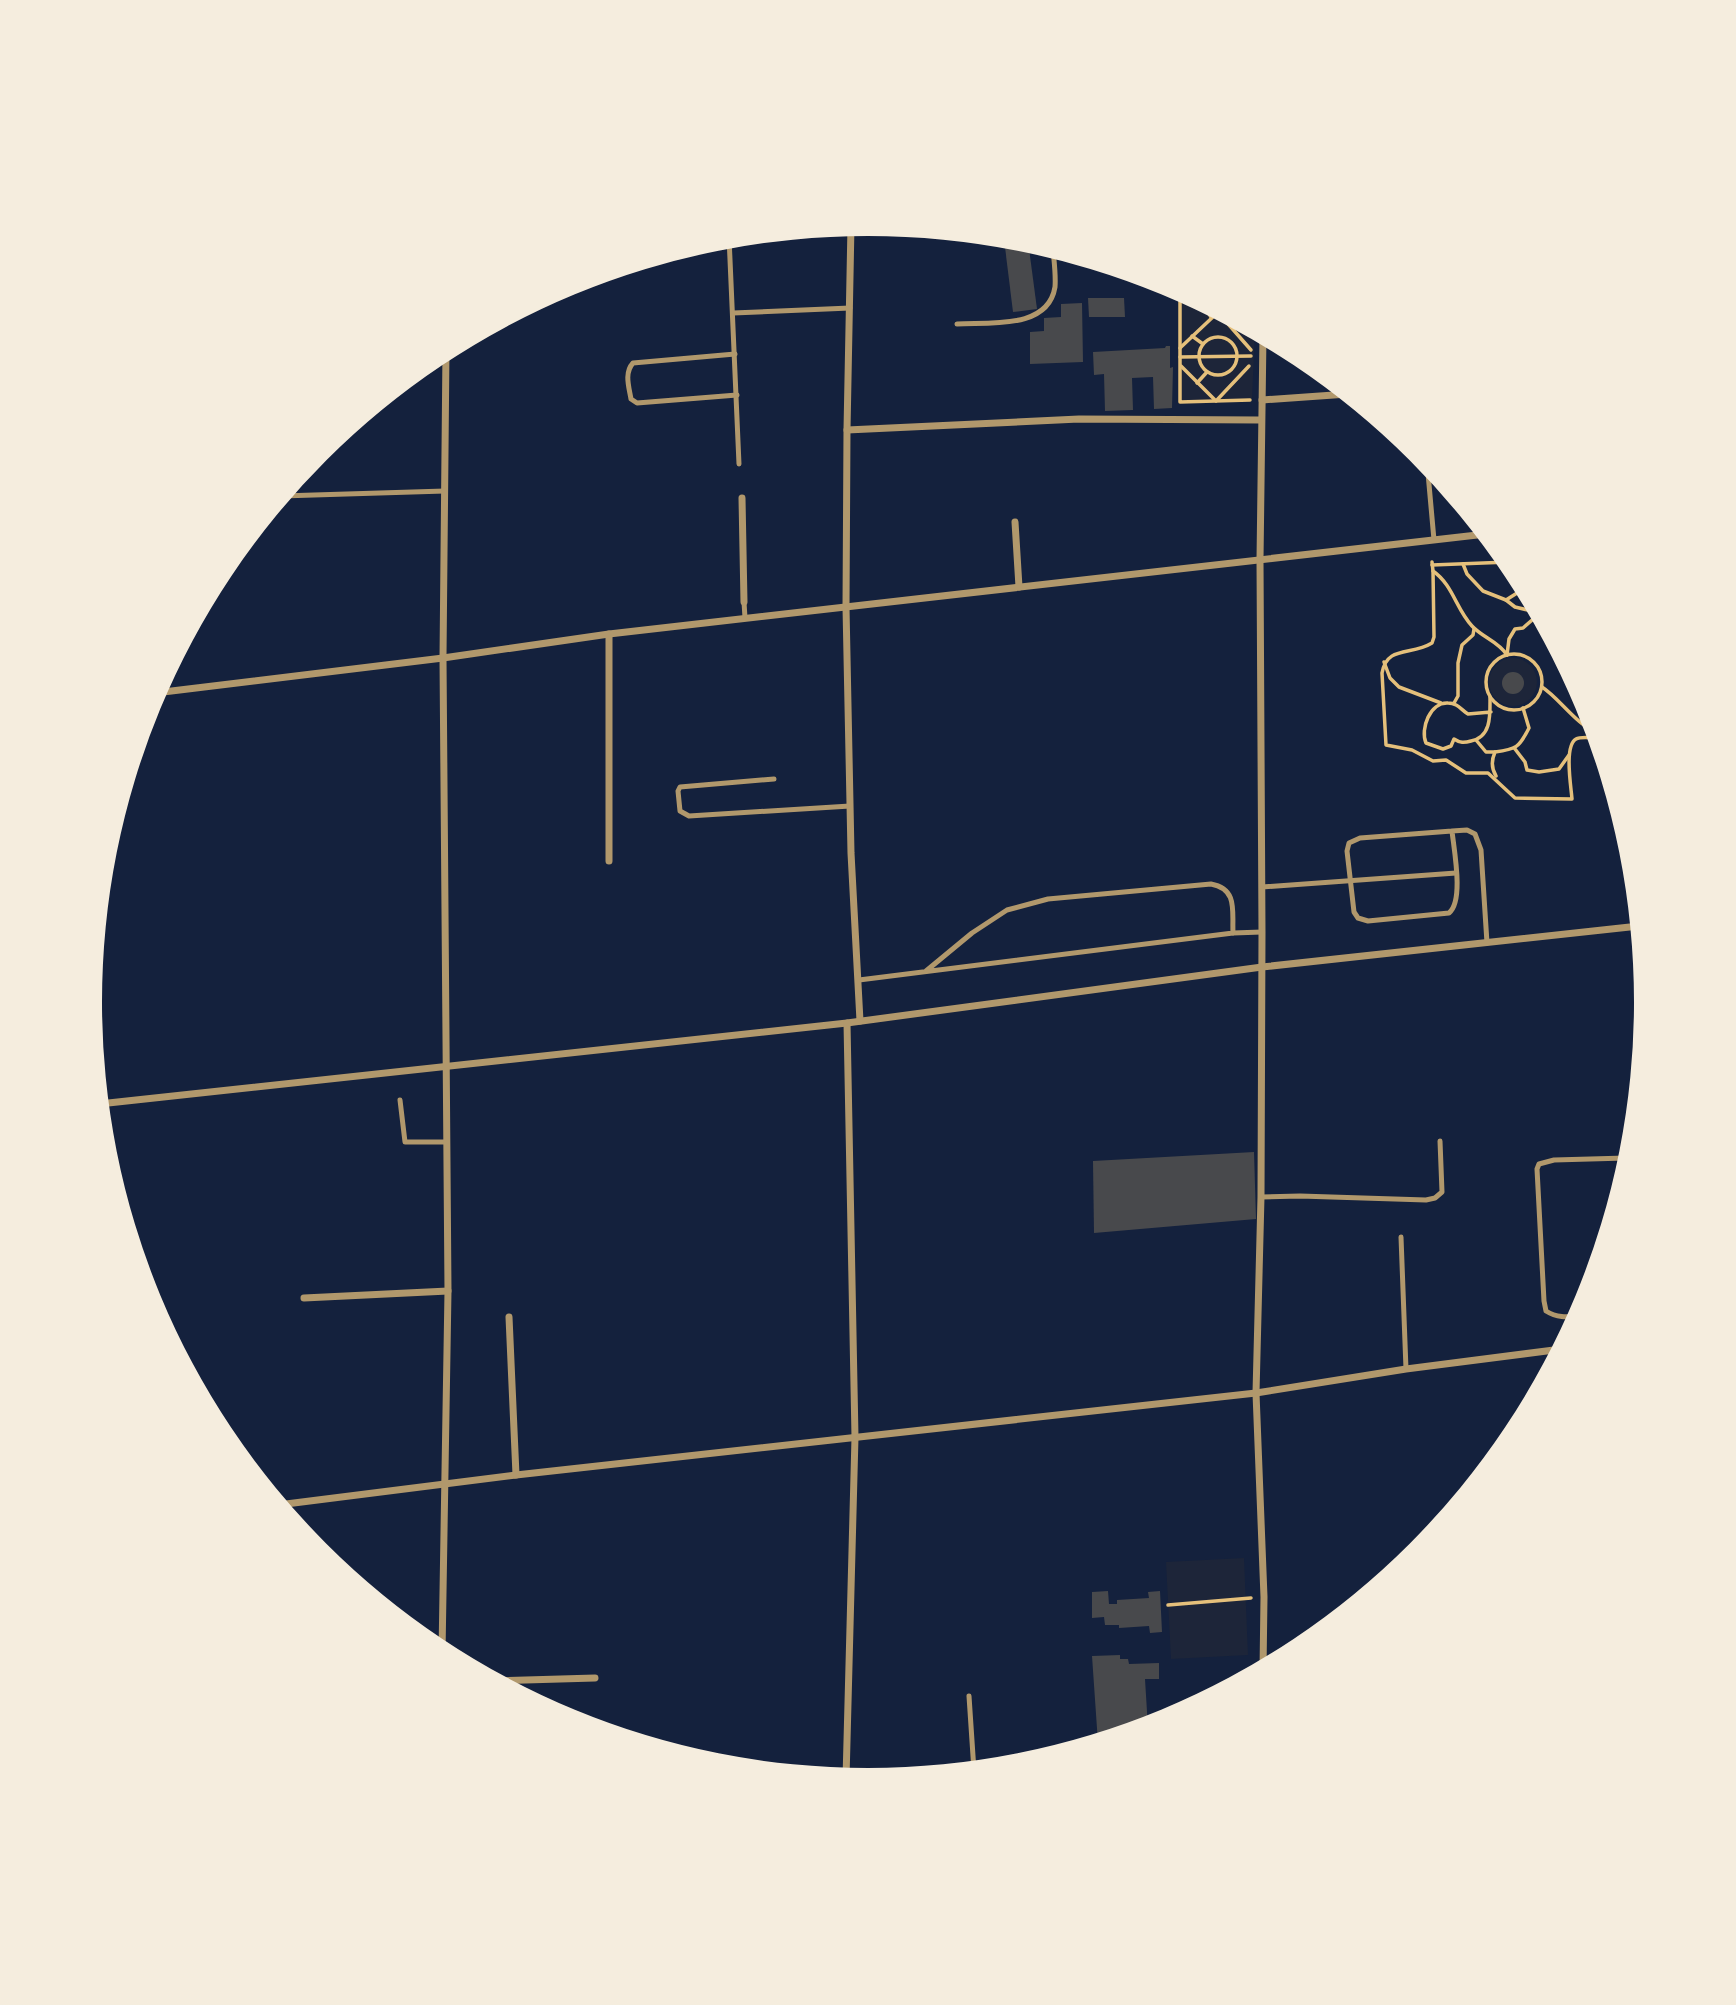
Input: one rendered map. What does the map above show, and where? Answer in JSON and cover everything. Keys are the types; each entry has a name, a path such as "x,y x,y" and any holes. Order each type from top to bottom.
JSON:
{"street":[{"path":"851,237 846,430 846,607 851,853 860,1021"},
{"path":"1263,346 1260,420 1261,1197 1256,1392 1264,1597 1263,1659"},
{"path":"442,1640 448,1292 443,658 446,363"},
{"path":"1262,400 1336,395"},
{"path":"846,430 1079,419 1260,420"},
{"path":"742,498 744,603"},
{"path":"1015,522 1019,587"},
{"path":"168,690 443,658 609,634 1475,535"},
{"path":"609,634 609,861"},
{"path":"108,1103 847,1023 1262,967 1630,927"},
{"path":"846,1768 855,1437 847,1023"},
{"path":"304,1298 448,1292"},
{"path":"509,1317 516,1475"},
{"path":"288,1504 444,1483 1256,1392 1406,1368 1551,1350"},
{"path":"512,1680 595,1678"}],"lane":[{"path":"730,249 739,464"},
{"path":"957,324 1027,319 1044,311 1055,288 1054,259"},
{"path":"733,313 850,307"},
{"path":"735,354 633,363 628,368 627,375 631,399 637,403 737,395"},
{"path":"1429,481 1434,540"},
{"path":"293,496 445,491"},
{"path":"744,603 744,618"},
{"path":"775,779 680,786 677,791 680,811 690,816 850,806"},
{"path":"1452,831 1457,900 1449,913 1367,921 1358,918 1354,912 1347,851 1353,840 1360,838 1452,831 1467,830 1475,834 1478,841 1487,943"},
{"path":"1262,887 1456,873"},
{"path":"926,971 972,933 1007,910 1048,899 1211,884 1228,891 1233,933"},
{"path":"859,980 1233,933 1262,932"},
{"path":"400,1100 405,1142 447,1142"},
{"path":"1261,1197 1436,1198 1442,1192 1440,1141"},
{"path":"1567,1317 1546,1311 1544,1301 1537,1169 1539,1164 1554,1160 1618,1158"},
{"path":"1401,1237 1406,1368"},
{"path":"969,1696 973,1761"}],"path":[{"path":"1180,303 1180,402 1252,399"},
{"path":"1180,348 1211,317"},
{"path":"1226,339 1234,331 1254,356"},
{"path":"1192,336 1203,344"},
{"path":"1211,338 1226,339 1233,345 1237,356 1236,363 1229,372 1217,375 1207,372 1199,357 1203,344 1211,338"},
{"path":"1253,374 1254,341"},
{"path":"1180,357 1254,356"},
{"path":"1216,401 1236,381 1254,356"},
{"path":"1180,365 1196,384 1216,401"},
{"path":"1196,384 1207,372"},
{"path":"1229,372 1236,381"},
{"path":"1432,566 1495,563"},
{"path":"1463,564 1467,574 1483,591 1526,609"},
{"path":"1432,566 1447,583 1474,629 1495,641 1507,655"},
{"path":"1432,566 1432,643 1414,651 1391,654 1384,662 1382,673 1386,745 1412,750 1433,761 1446,760 1466,773 1488,773 1498,779"},
{"path":"1506,600 1516,594"},
{"path":"1507,655 1509,639 1515,629 1523,628 1532,619"},
{"path":"1454,703 1458,696 1458,663 1462,645 1473,635 1474,629"},
{"path":"1441,703 1435,707 1424,726 1422,735 1426,743 1443,749 1451,746 1454,740 1476,740 1488,727 1491,712 1487,689 1488,671 1499,658 1507,655 1516,654 1532,661 1541,677 1541,687 1532,703 1523,708 1505,708 1490,697"},
{"path":"1384,662 1390,678 1399,687 1441,703 1454,703 1468,714 1491,712"},
{"path":"1541,687 1581,722"},
{"path":"1476,740 1486,752 1515,749 1521,744 1529,728 1523,708"},
{"path":"1495,752 1492,769 1510,795 1572,799 1569,755 1572,742 1578,738 1587,738"},
{"path":"1515,749 1525,762 1527,770 1531,772 1559,769 1569,755"},
{"path":"1168,1605 1264,1597"}],"shaded area":[{"path":"1180,303 1255,341 1252,399 1180,402"},
{"path":"1513,658 1530,665 1537,682 1530,699 1513,706 1496,699 1489,682 1496,665"},
{"path":"1244,1558 1248,1655 1171,1659 1166,1562"}],"building":[{"path":"1005,249 1030,254 1037,309 1013,312"},
{"path":"1088,298 1124,298 1125,317 1089,317"},
{"path":"1082,303 1083,362 1030,364 1030,332 1044,331 1044,318 1061,317 1061,304"},
{"path":"1170,346 1170,368 1173,367 1172,408 1154,409 1153,377 1132,378 1133,410 1105,411 1104,374 1094,375 1093,352"},
{"path":"1513,672 1521,675 1524,683 1521,691 1513,694 1505,691 1502,683 1505,675"},
{"path":"1254,1152 1256,1219 1094,1233 1093,1161"},
{"path":"1108,1591 1109,1604 1117,1604 1117,1600 1149,1598 1148,1592 1160,1591 1162,1632 1150,1633 1149,1626 1119,1628 1119,1625 1105,1625 1104,1617 1092,1618 1092,1592"},
{"path":"1120,1655 1120,1659 1128,1659 1129,1664 1159,1663 1159,1679 1145,1679 1147,1716 1097,1733 1092,1656"}]}
